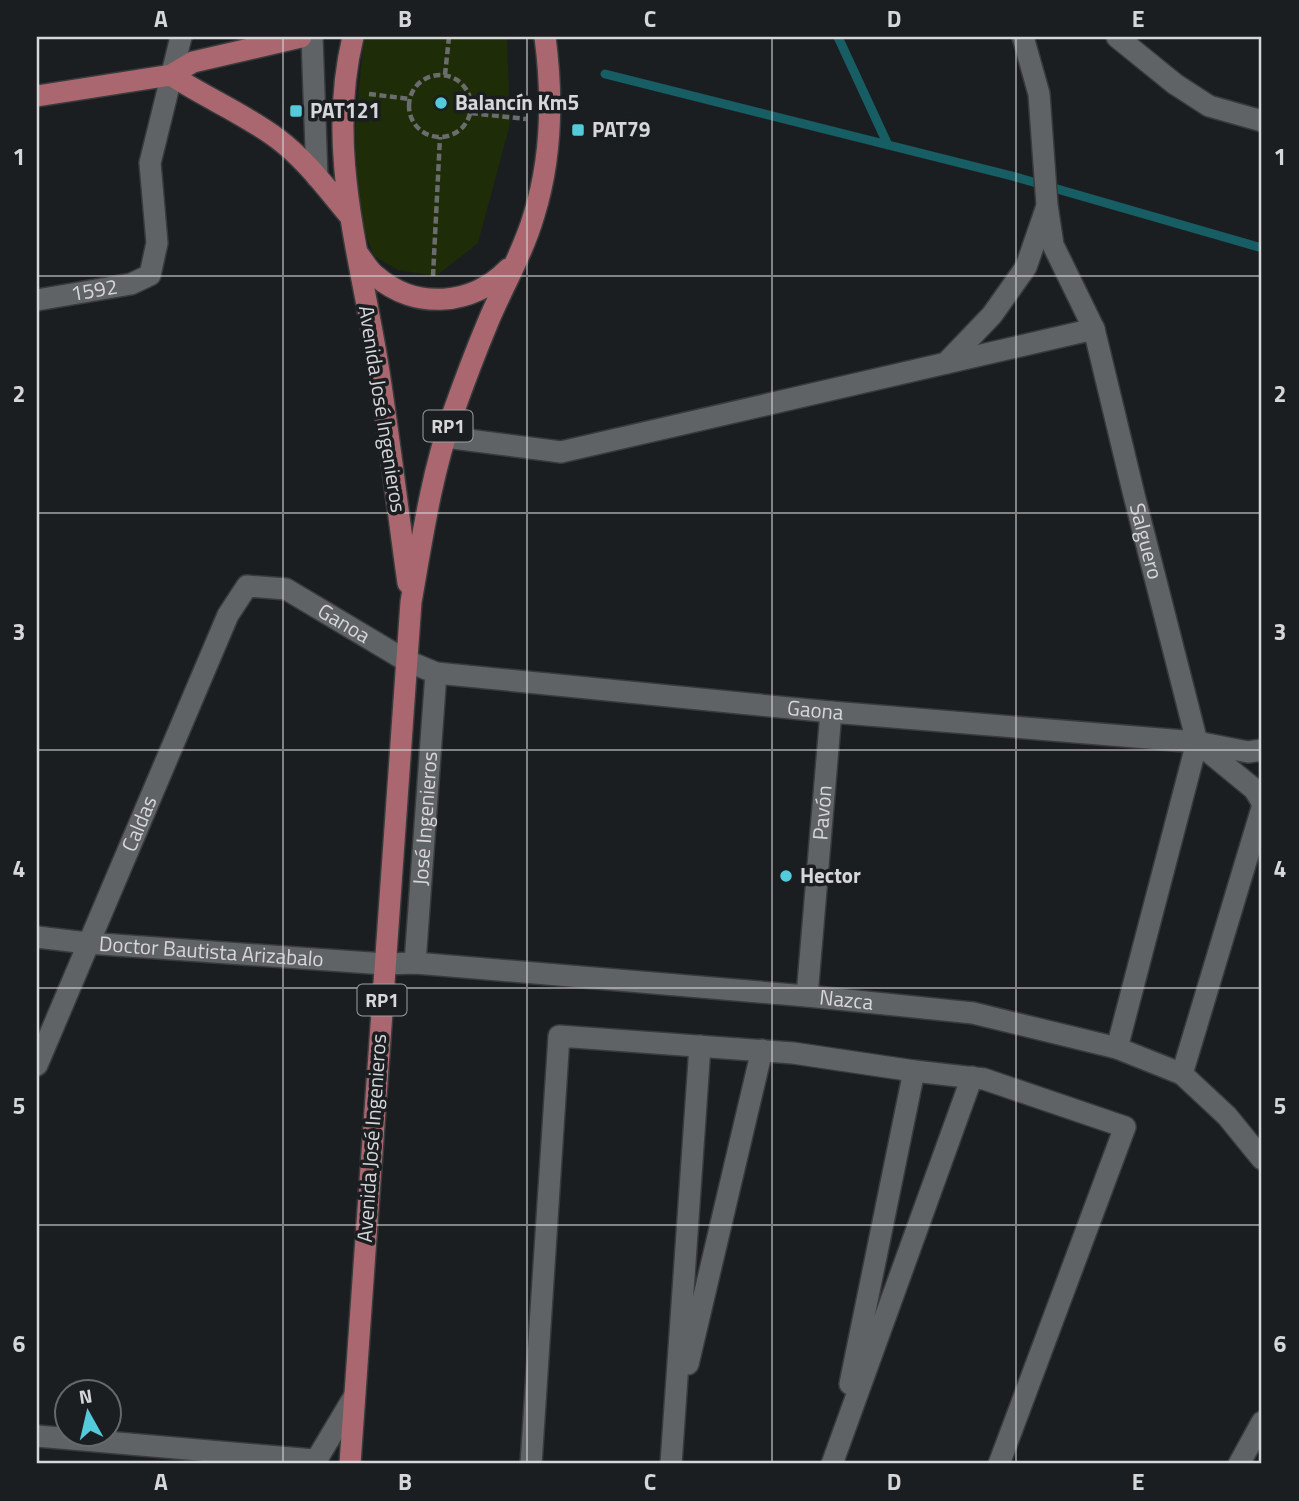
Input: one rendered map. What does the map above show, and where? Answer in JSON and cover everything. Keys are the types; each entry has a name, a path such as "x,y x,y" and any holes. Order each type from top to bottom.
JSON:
{"main road":[{"path":"37,96 171,75 193,62 301,37"},
{"name":"Avenida José Ingenieros","path":"353,37 344,90 342,153 349,215 379,371 411,602"},
{"name":"Avenida José Ingenieros","path":"350,1464 411,602 431,486 445,437 488,322 517,260 534,215 545,169 550,121 550,75 545,37"},
{"name":"Avenida José Ingenieros","path":"171,75 201,95 236,111 280,141 317,177 349,215"},
{"name":"RP1","path":"356,251 376,276 402,293 432,300 465,297 494,283 517,260"}],"street":[{"path":"171,75 181,47 181,37"},
{"path":"313,37 317,177"},
{"name":"Salguero","path":"1023,37 1039,94 1047,205 1053,246 1094,328 1197,743 1117,1048"},
{"path":"1117,37 1175,84 1209,106 1262,121"},
{"name":"1592","path":"37,300 131,284 150,275 157,243 150,163 171,75"},
{"path":"946,363 992,315 1026,267 1047,205"},
{"path":"445,437 562,452 1094,328"},
{"name":"Ganoa","path":"247,586 286,589 405,660 436,673"},
{"name":"Caldas","path":"37,1065 228,615 247,586"},
{"name":"Gaona","path":"436,673 831,712 1197,743 1248,752 1262,750"},
{"name":"José Ingenieros","path":"415,963 436,673"},
{"name":"Pavón","path":"807,996 831,712"},
{"path":"1197,743 1254,789 1262,802"},
{"path":"1182,1074 1262,808"},
{"name":"Doctor Bautista Arizabalo","path":"37,937 87,943 384,964"},
{"name":"Nazca","path":"384,964 415,963 807,996 973,1013 1117,1048 1182,1074 1227,1116 1262,1159"},
{"path":"531,1464 559,1036 793,1053 972,1077 1125,1127 999,1464"},
{"path":"671,1464 700,1046"},
{"path":"673,1427 762,1050"},
{"path":"834,1462 914,1071"},
{"path":"834,1462 972,1077"},
{"path":"37,1436 314,1462 354,1397"},
{"path":"1239,1464 1259,1435"}],"path":[{"path":"444,75 449,37"},
{"path":"431,75 444,75 455,78 466,88 471,98 471,113 460,130 440,137 429,134 415,124 410,114 410,99 414,89 422,81 431,75"},
{"path":"344,90 410,99"},
{"path":"471,113 550,121"},
{"path":"432,300 440,137"}],"green space":[{"path":"364,37 507,37 510,124 478,243 436,276 398,270 374,256 359,217 355,130"}],"waterway":[{"path":"838,37 888,145"},
{"path":"605,74 1012,176 1262,248"}],"place":[{"name":"Balancín Km5","path":"441,103"},
{"name":"PAT121","path":"296,111"},
{"name":"PAT79","path":"578,130"},
{"name":"Hector","path":"786,876"}]}
